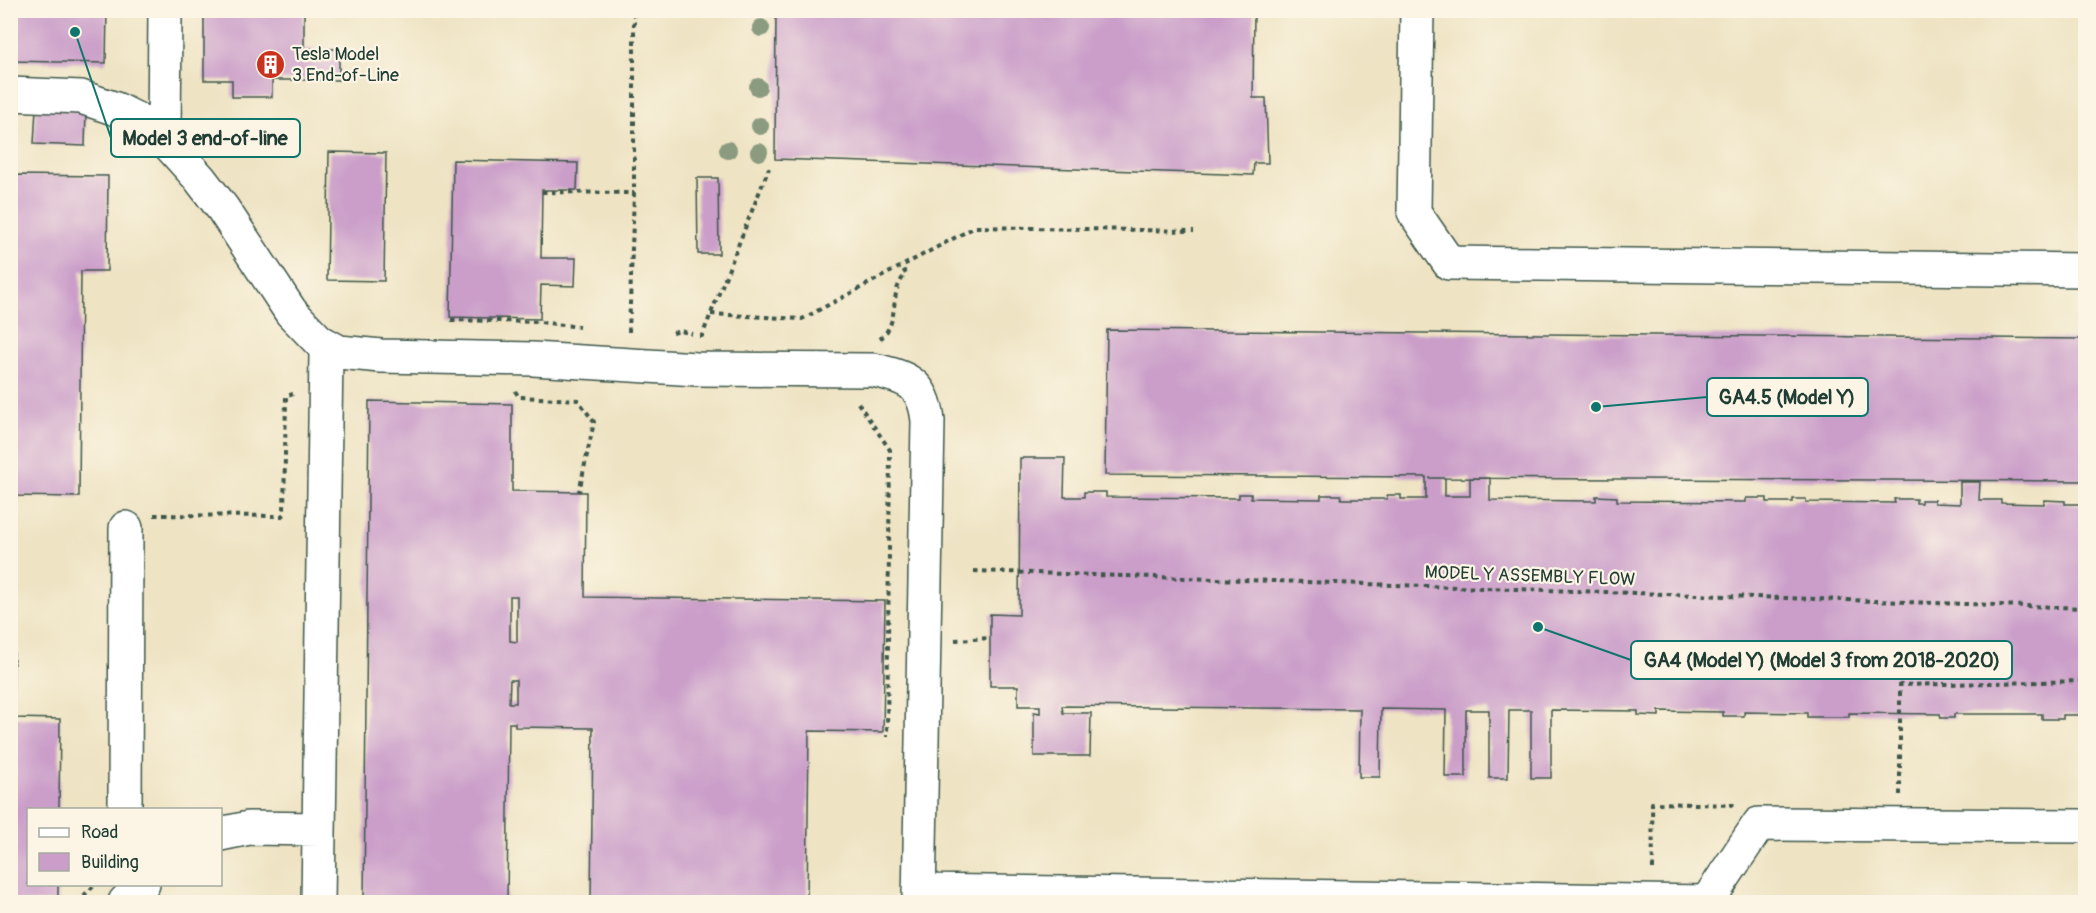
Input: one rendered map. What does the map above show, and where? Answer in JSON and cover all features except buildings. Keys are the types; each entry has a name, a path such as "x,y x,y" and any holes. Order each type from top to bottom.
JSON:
{"lane":[{"path":"164,139 165,10"},
{"path":"1417,10 1414,212 1449,263 2085,270"},
{"path":"11,99 67,96 95,101 148,125 164,139 223,209 291,312 319,341 339,352 381,356 512,358 697,369 873,370 899,375 913,384 926,404 928,453 919,897 1707,902 1759,824 2085,826"},
{"path":"318,903 326,354 328,347"},
{"path":"125,808 134,521"},
{"path":"222,834 249,828 319,829"},
{"path":"124,886 124,903"},
{"path":"124,903 142,886"}],"path":[{"path":"629,333 634,193 634,10"},
{"path":"702,336 769,168"},
{"path":"542,192 634,193"},
{"path":"711,314 802,319 975,227 1194,231"},
{"path":"878,340 890,326 896,287 906,274 902,266"},
{"path":"451,320 540,322 584,327"},
{"path":"517,322 509,383 519,396 578,400 594,422 579,492"},
{"path":"618,331 640,334"},
{"path":"672,334 681,332 713,339"},
{"path":"837,370 890,450 887,737"},
{"path":"134,521 282,516 284,513 286,396 287,394 327,392"},
{"name":"MODEL Y ASSEMBLY FLOW","path":"974,572 2085,608"},
{"path":"1899,797 1900,685 2085,681"},
{"path":"1654,880 1652,803 1746,805"},
{"path":"77,903 95,886"}],"place":[{"name":"Model 3 end-of-line","path":"75,32"},
{"name":"Tesla Model 3 End-of-Line","path":"271,64"},
{"name":"GA4.5 (Model Y)","path":"1596,407"},
{"name":"GA4 (Model Y) (Model 3 from 2018-2020)","path":"1538,627"}]}
